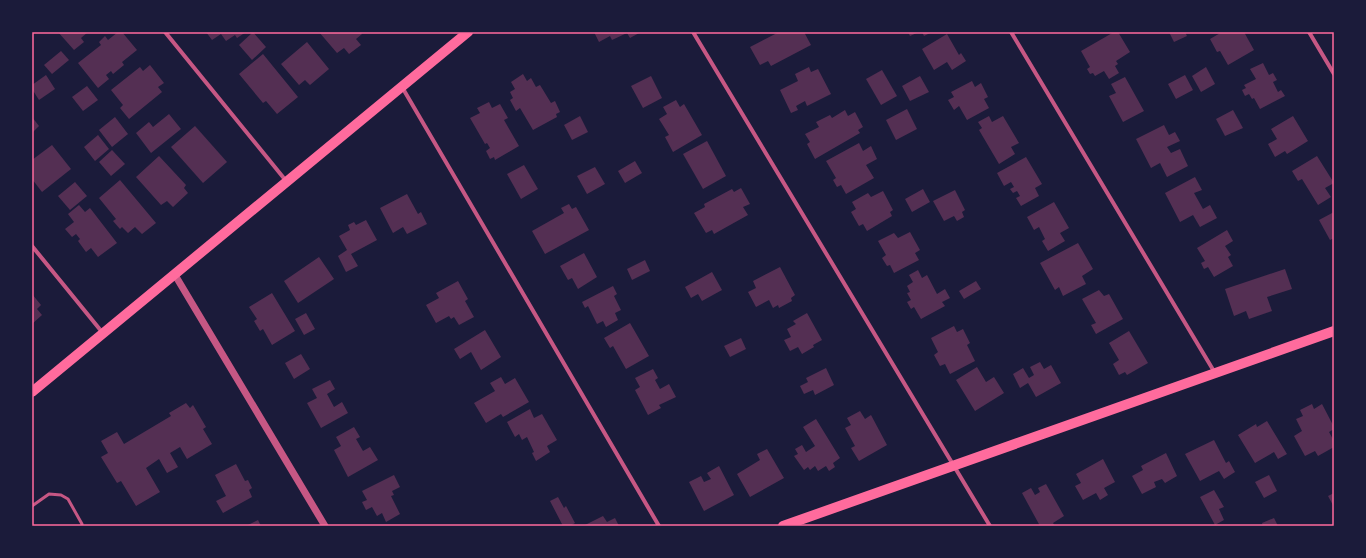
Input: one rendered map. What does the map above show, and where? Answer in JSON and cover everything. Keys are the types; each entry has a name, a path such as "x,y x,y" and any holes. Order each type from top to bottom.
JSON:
{"main road":[{"path":"32,392 468,32"},
{"path":"783,526 1334,331"}],"street":[{"path":"165,32 287,182"},
{"path":"693,32 990,526"},
{"path":"1011,32 1215,373"},
{"path":"1309,32 1334,74"},
{"path":"402,87 659,526"},
{"path":"32,246 103,334"},
{"path":"175,275 325,526"}],"lane":[{"path":"32,506 49,494 61,495 68,499 82,526"}],"building":[{"path":"58,32 88,32 81,38 84,42 74,50"},
{"path":"118,32 122,32 137,50 122,62 124,65 113,74 111,71 106,75 109,79 98,88 78,63 101,45 99,42 105,36 108,40"},
{"path":"206,32 246,32 237,38 235,35 226,41 221,34 212,40"},
{"path":"253,32 266,47 252,60 239,45"},
{"path":"319,32 360,32 362,34 356,39 361,45 349,54 344,48 337,53"},
{"path":"594,32 641,32 630,38 627,33 612,40 610,36 599,42"},
{"path":"779,32 804,32 811,45 771,66 768,61 760,65 750,47"},
{"path":"908,32 919,32 910,36"},
{"path":"922,32 932,32 924,36"},
{"path":"1114,32 1118,32 1130,52 1116,61 1118,64 1115,66 1119,73 1109,79 1104,71 1095,76 1093,73 1090,74 1087,69 1090,67 1081,51"},
{"path":"1169,32 1185,32 1187,36 1174,42"},
{"path":"1222,32 1244,32 1254,50 1228,65 1220,51 1217,52 1210,39"},
{"path":"947,34 959,55 961,53 966,61 952,70 947,62 934,70 922,49"},
{"path":"307,42 329,69 310,85 305,80 299,85 281,64"},
{"path":"61,51 69,60 52,74 44,65"},
{"path":"263,54 298,97 277,114 266,101 263,103 239,74"},
{"path":"1263,63 1269,75 1273,73 1277,80 1273,82 1278,92 1281,90 1285,96 1260,109 1254,98 1252,99 1249,94 1245,96 1242,90 1246,88 1244,85 1256,79 1250,69"},
{"path":"150,65 164,83 158,87 162,92 129,119 120,108 123,105 111,90 140,67 143,71"},
{"path":"809,67 811,72 818,69 831,94 807,106 805,101 796,106 798,110 791,113 780,90 798,81 795,74"},
{"path":"1206,67 1215,84 1201,92 1192,76"},
{"path":"882,70 897,96 881,105 866,79"},
{"path":"523,74 527,81 531,78 536,87 540,85 551,103 555,101 560,112 556,114 557,117 533,130 520,108 516,111 510,100 513,98 510,92 515,89 511,82"},
{"path":"46,75 55,89 39,100 32,89 32,85"},
{"path":"1185,75 1193,90 1176,99 1168,84"},
{"path":"651,76 662,98 643,108 631,86"},
{"path":"920,76 929,92 910,101 902,86"},
{"path":"1125,77 1144,111 1123,122 1109,96 1116,93 1111,84"},
{"path":"972,81 975,87 981,83 988,97 984,99 989,108 967,120 959,106 954,110 948,100 954,97 951,92"},
{"path":"87,86 98,100 83,111 72,97"},
{"path":"676,100 680,107 684,104 702,135 673,152 665,137 669,135 659,119 667,114 663,107"},
{"path":"489,102 492,108 500,104 508,118 504,120 519,146 495,160 494,157 490,159 486,151 490,148 487,143 485,144 470,118 480,113 477,108"},
{"path":"907,109 917,129 896,140 886,120"},
{"path":"845,110 848,116 855,112 863,127 858,130 860,133 815,159 807,144 810,142 805,134 819,127 816,122 830,115 832,118"},
{"path":"1233,110 1243,128 1225,136 1216,119"},
{"path":"169,114 181,129 151,153 136,133 149,122 153,127"},
{"path":"580,116 588,132 572,140 564,125"},
{"path":"989,116 992,122 1003,116 1019,143 1011,147 1015,154 999,164 979,130 982,128 978,122"},
{"path":"1293,116 1308,141 1287,154 1285,151 1275,157 1268,144 1277,139 1271,129"},
{"path":"32,117 39,126 32,133"},
{"path":"115,117 128,134 112,147 99,130"},
{"path":"1164,125 1169,135 1175,132 1180,141 1167,147 1171,153 1180,149 1188,166 1167,177 1160,163 1151,168 1136,139"},
{"path":"195,126 227,162 203,183 171,147"},
{"path":"98,135 109,149 95,161 84,147"},
{"path":"707,141 726,176 703,189 683,154"},
{"path":"859,143 863,151 871,146 877,159 866,165 874,178 846,194 841,185 837,187 833,180 836,178 826,161"},
{"path":"52,145 71,169 42,192 32,179 32,160"},
{"path":"112,150 125,164 111,176 99,162"},
{"path":"159,156 186,185 184,188 188,193 173,207 167,201 161,205 136,177"},
{"path":"1317,156 1334,183 1325,188 1331,197 1318,205 1302,179 1298,181 1292,171"},
{"path":"1026,157 1042,184 1035,188 1039,196 1021,206 1016,198 1020,196 1017,191 1013,193 1010,189 1014,187 1011,182 1004,186 997,173"},
{"path":"635,161 642,173 625,183 618,171"},
{"path":"524,165 538,189 521,199 507,174"},
{"path":"595,167 605,184 587,194 577,176"},
{"path":"1195,177 1202,190 1194,193 1203,209 1210,205 1217,218 1200,227 1193,215 1180,222 1165,193"},
{"path":"120,180 156,223 142,234 135,227 128,233 122,227 120,229 113,221 116,219 99,198"},
{"path":"75,182 87,196 70,210 58,196"},
{"path":"741,188 750,204 743,207 748,215 714,234 712,230 706,233 694,213 705,207 704,204 732,189 734,192"},
{"path":"923,189 930,202 912,212 905,199"},
{"path":"955,190 965,210 962,212 964,217 957,221 954,216 944,221 933,201"},
{"path":"883,191 893,210 890,212 892,216 867,231 863,224 859,226 851,212 856,209 852,202 868,193 871,197"},
{"path":"407,194 418,214 421,212 427,224 407,234 403,227 393,233 380,208"},
{"path":"1054,202 1069,228 1060,233 1065,241 1048,251 1042,241 1045,239 1039,227 1034,230 1027,217"},
{"path":"569,204 572,209 576,207 589,230 545,254 532,231 564,213 561,208"},
{"path":"79,205 85,212 90,208 117,243 98,257 91,248 86,252 78,241 80,239 76,234 72,237 65,229 74,222 68,214"},
{"path":"1334,212 1334,238 1330,240 1319,220"},
{"path":"366,220 377,240 351,254 358,266 346,272 338,256 347,250 339,236 350,230 348,225 354,222 356,225"},
{"path":"1227,230 1233,241 1225,246 1231,255 1228,257 1233,266 1214,277 1208,267 1204,269 1201,263 1205,261 1197,248"},
{"path":"910,232 920,250 915,253 919,260 894,273 890,265 887,266 882,258 886,255 878,241 894,233 898,238"},
{"path":"1078,243 1093,269 1082,276 1086,284 1063,296 1059,287 1055,290 1040,263"},
{"path":"584,253 597,277 578,289 572,278 568,280 560,266"},
{"path":"319,257 334,279 298,303 284,281"},
{"path":"645,260 650,271 632,280 627,269"},
{"path":"780,267 795,295 791,298 792,301 779,308 778,305 773,308 769,300 756,307 748,292 756,288 753,281"},
{"path":"1285,269 1292,289 1267,297 1272,311 1249,319 1246,311 1234,316 1225,289"},
{"path":"918,270 922,278 927,275 937,294 945,289 950,298 942,302 945,306 921,319 914,307 911,309 907,302 911,300 907,293 910,292 907,286 913,282 909,275"},
{"path":"712,272 722,290 702,301 698,294 691,298 685,287"},
{"path":"458,281 468,299 465,301 474,317 459,325 454,317 451,319 449,316 436,323 426,305 439,298 436,293"},
{"path":"976,281 981,289 964,299 959,291"},
{"path":"613,286 617,294 614,296 621,310 615,313 618,320 606,327 603,321 597,324 588,306 585,308 582,302"},
{"path":"1099,290 1104,296 1109,294 1123,319 1096,334 1091,325 1096,323 1082,299"},
{"path":"272,293 295,331 272,345 263,329 260,331 254,321 257,319 249,307"},
{"path":"32,294 41,305 37,309 42,315 32,324"},
{"path":"306,313 315,329 304,335 295,319"},
{"path":"807,313 822,340 802,354 798,347 790,351 784,340 791,337 787,329 796,324 793,321"},
{"path":"630,323 649,356 626,369 613,346 610,348 604,338"},
{"path":"954,326 957,332 963,329 970,343 967,345 975,361 950,374 945,364 940,366 934,355 938,352 931,338"},
{"path":"485,330 501,357 481,370 471,352 460,359 454,349"},
{"path":"1129,331 1148,363 1127,375 1125,372 1119,375 1113,364 1119,360 1109,343"},
{"path":"741,338 746,349 730,357 724,346"},
{"path":"301,354 310,369 294,379 285,363"},
{"path":"1040,362 1044,369 1051,365 1061,383 1036,397 1028,383 1020,388 1013,374 1023,368 1029,378 1034,375 1030,367"},
{"path":"977,367 986,382 994,377 1004,393 975,411 956,380"},
{"path":"826,368 834,385 815,395 813,390 804,394 800,386 808,382 806,378"},
{"path":"653,369 658,378 655,380 660,389 669,384 676,397 659,405 661,408 648,415 635,390 640,387 635,378"},
{"path":"501,377 505,384 515,378 529,402 503,417 501,414 486,423 474,403 495,391 490,383"},
{"path":"330,380 335,389 327,394 334,407 342,402 348,413 321,428 307,403 317,398 312,389"},
{"path":"186,403 190,408 193,405 206,427 203,429 212,444 187,459 180,447 170,453 178,467 167,473 159,459 146,468 160,492 136,506 121,481 117,483 101,457 108,453 101,441 117,432 124,444 171,416 169,413"},
{"path":"1312,404 1314,409 1322,404 1334,427 1334,429 1329,432 1334,441 1334,447 1318,456 1315,451 1305,456 1294,436 1302,431 1296,419 1303,416 1300,410"},
{"path":"530,409 534,418 542,414 557,440 547,446 550,452 536,461 532,453 534,452 527,437 522,440 519,434 515,437 507,422"},
{"path":"860,411 865,419 871,415 887,445 859,461 851,448 855,446 845,428 851,425 847,418"},
{"path":"816,419 840,458 833,463 835,467 829,471 826,466 818,471 815,466 810,470 808,467 804,470 794,456 798,454 795,449 802,445 806,452 815,446 803,427"},
{"path":"1267,421 1287,454 1278,459 1274,452 1255,463 1238,435 1256,424 1257,427"},
{"path":"354,427 360,437 356,439 363,451 370,447 378,460 348,477 334,450 341,446 336,437"},
{"path":"1214,440 1226,463 1229,461 1235,472 1224,479 1219,471 1200,481 1185,454"},
{"path":"767,449 784,478 750,497 737,474 760,460 757,454"},
{"path":"1166,453 1177,476 1165,483 1162,479 1154,482 1156,487 1142,494 1132,476 1143,470 1141,466"},
{"path":"1103,459 1115,482 1104,488 1108,495 1100,500 1096,493 1083,500 1075,486 1081,483 1076,474"},
{"path":"236,464 245,481 248,480 252,488 249,490 252,497 223,513 216,501 226,496 215,475"},
{"path":"719,466 734,495 704,511 689,482 701,476 704,482 711,479 707,473"},
{"path":"394,475 400,487 392,491 394,495 391,496 400,514 386,522 382,513 377,516 372,507 366,510 362,502 367,500 362,491"},
{"path":"1269,475 1277,491 1264,498 1255,482"},
{"path":"1046,484 1064,516 1053,523 1055,526 1040,526 1022,493 1031,488 1035,495 1040,492 1038,488"},
{"path":"1214,490 1224,507 1219,509 1224,520 1215,525 1200,497"},
{"path":"1334,493 1334,507 1328,496"},
{"path":"558,497 564,508 566,506 575,523 570,526 563,526 550,501"},
{"path":"603,516 607,522 615,518 619,526 583,526"},
{"path":"1274,518 1278,526 1263,526 1262,523"},
{"path":"258,520 261,526 246,526"}]}
